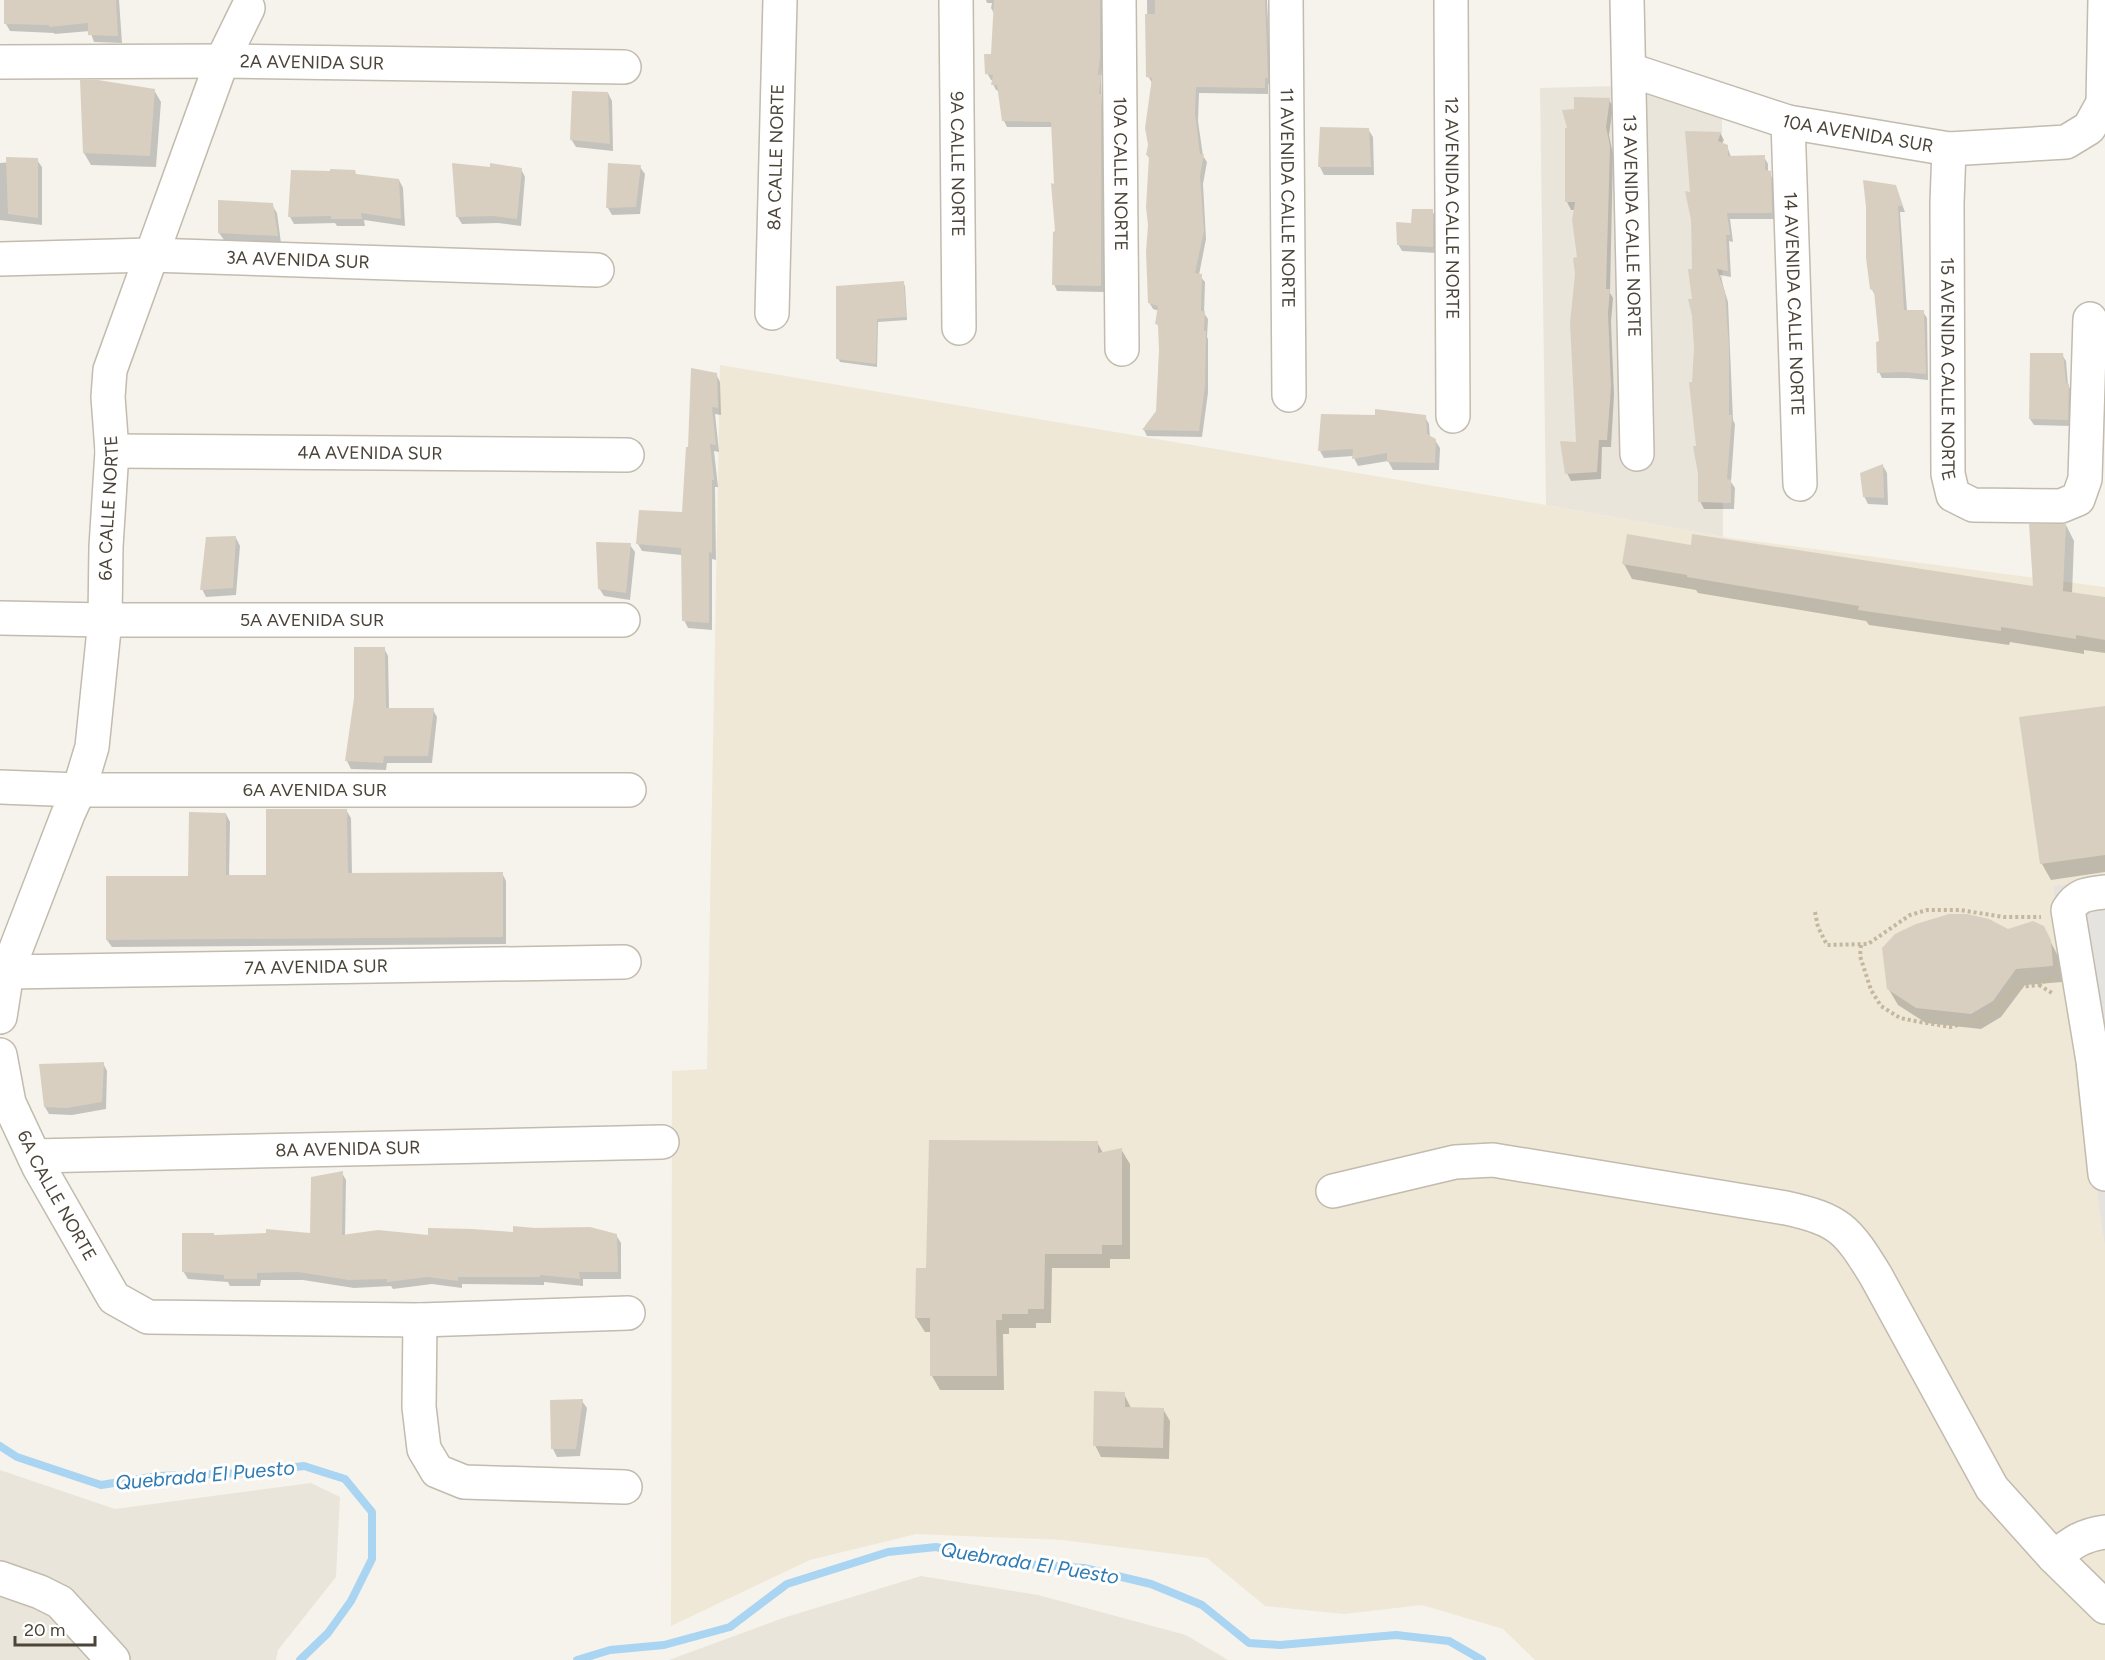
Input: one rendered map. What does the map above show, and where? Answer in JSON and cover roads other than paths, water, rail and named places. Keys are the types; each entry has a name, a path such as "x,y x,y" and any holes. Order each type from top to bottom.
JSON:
{"street":[{"name":"8A CALLE NORTE","path":"772,313 780,0"},
{"name":"9A CALLE NORTE","path":"956,0 958,328"},
{"name":"10A CALLE NORTE","path":"1119,0 1122,349"},
{"name":"11 AVENIDA CALLE NORTE","path":"1286,0 1289,396"},
{"name":"12 AVENIDA CALLE NORTE","path":"1451,0 1454,416"},
{"name":"13 AVENIDA CALLE NORTE","path":"1627,0 1637,454"},
{"name":"10A AVENIDA SUR","path":"1630,70 1788,122 1949,149 2066,142 2089,128 2103,103 2104,0"},
{"name":"6A CALLE NORTE","path":"0,1017 7,972 79,790 92,747 105,620 105,568 112,451 108,398 110,370 222,61 248,8"},
{"name":"2A AVENIDA SUR","path":"0,62 222,61 624,67"},
{"name":"14 AVENIDA CALLE NORTE","path":"1788,122 1800,484"},
{"name":"15 AVENIDA CALLE NORTE","path":"1949,149 1947,203 1948,474 1953,495 1973,505 2061,506 2078,499 2085,479 2090,320"},
{"name":"3A AVENIDA SUR","path":"0,259 151,255 597,270"},
{"name":"4A AVENIDA SUR","path":"112,451 627,455"},
{"name":"5A AVENIDA SUR","path":"0,618 623,620"},
{"name":"6A AVENIDA SUR","path":"0,787 79,790 628,790"},
{"path":"2105,892 2087,894 2074,899 2068,910 2093,1061 2105,1174"},
{"name":"7A AVENIDA SUR","path":"7,972 624,962"},
{"name":"6A CALLE NORTE","path":"0,1055 9,1103 34,1156 114,1298 148,1317 420,1320"},
{"name":"8A AVENIDA SUR","path":"34,1156 662,1142"},
{"path":"1333,1191 1455,1162 1493,1160 1786,1208 1817,1214 1838,1225 1858,1246 1876,1276 1992,1488 2054,1557 2105,1607"},
{"path":"625,1487 464,1482 437,1471 424,1449 419,1407 420,1320 628,1313"},
{"path":"2054,1557 2089,1534 2105,1532"},
{"path":"0,1578 40,1592 60,1602 113,1660"}],"waterway":[{"name":"Quebrada El Puesto","path":"0,1446 17,1457 101,1485 158,1476 244,1473 304,1466 345,1479 372,1512 372,1559 351,1601 328,1633 300,1660"},
{"name":"Quebrada El Puesto","path":"577,1660 610,1650 664,1645 730,1627 787,1584 888,1552 936,1547 1008,1563 1084,1568 1151,1584 1202,1605 1249,1643 1280,1645 1396,1635 1449,1641 1482,1660"}]}
